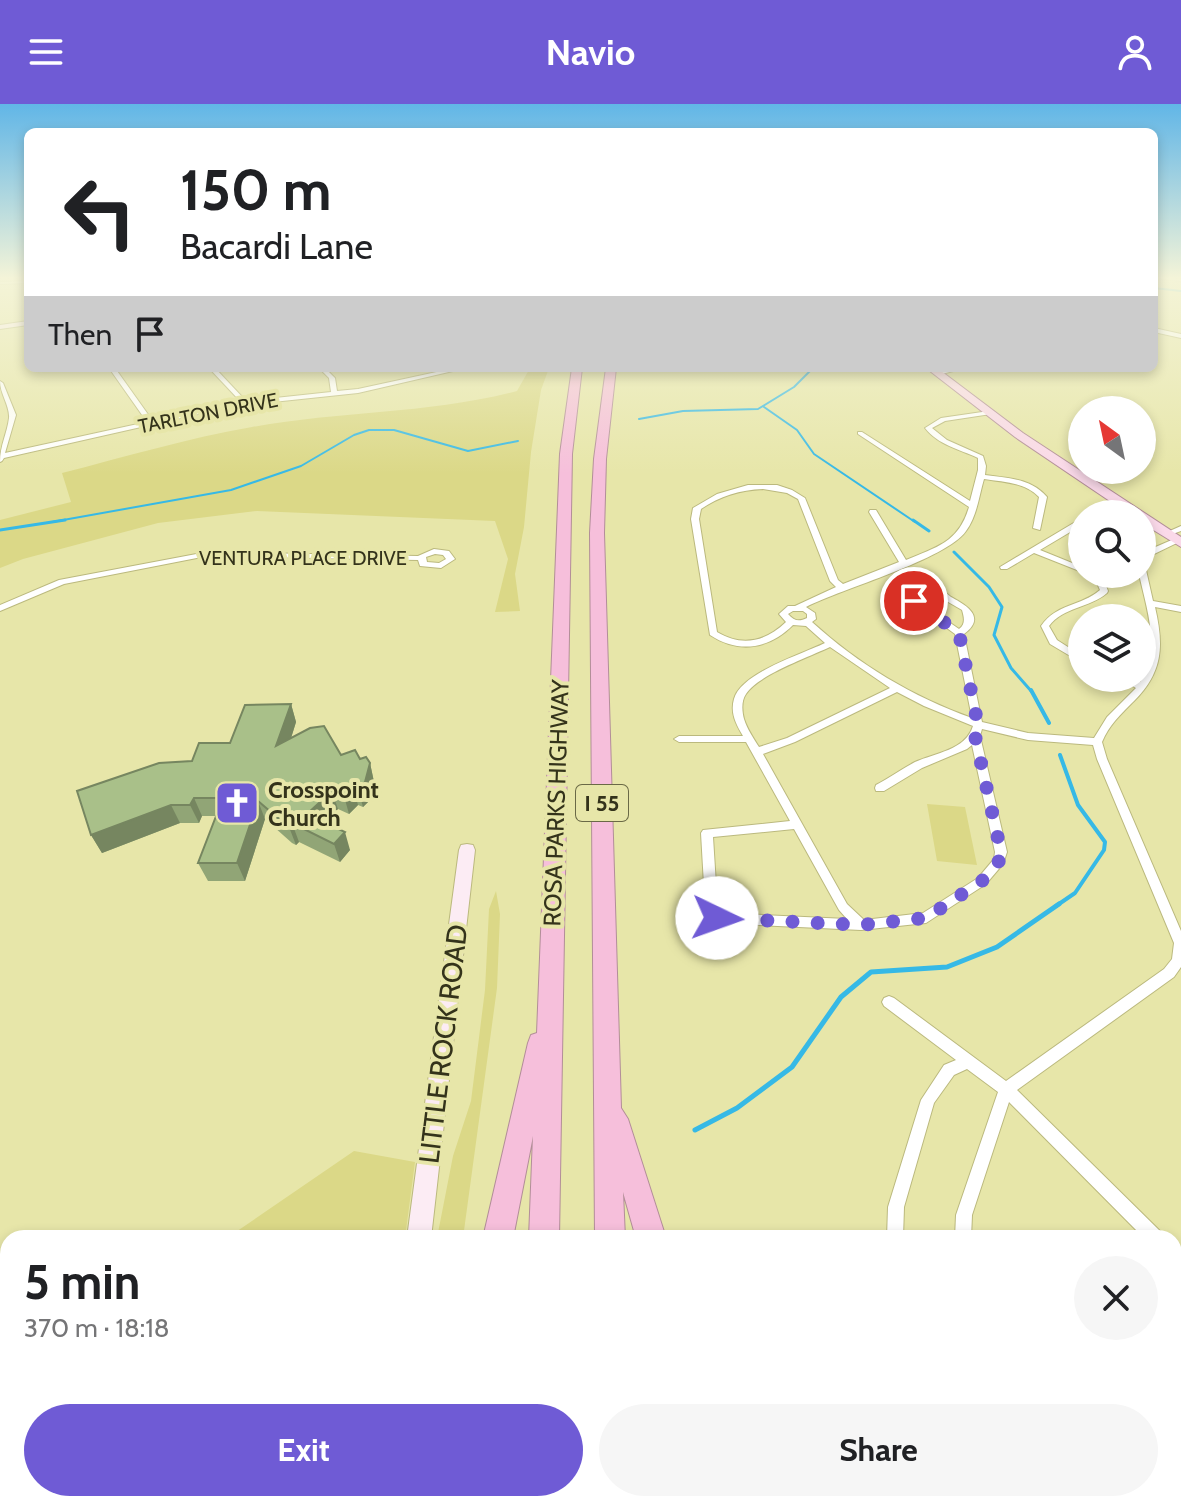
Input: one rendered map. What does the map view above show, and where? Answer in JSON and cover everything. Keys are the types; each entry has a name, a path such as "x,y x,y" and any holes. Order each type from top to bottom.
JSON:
{"highway":[{"name":"ROSA PARKS HIGHWAY","path":"544,1230 566,454 576,372"},
{"name":"ROSA PARKS HIGHWAY","path":"610,372 601,448 597,533 610,1230"},
{"path":"500,1230 551,996"},
{"path":"608,1097 649,1230"}],"main road":[{"path":"937,372 989,413 1116,500"},
{"path":"1156,525 1176,536"}],"street":[{"path":"115,372 151,423"},
{"path":"216,372 244,402"},
{"path":"326,372 332,378 334,394"},
{"name":"TARLTON DRIVE","path":"1,458 244,402 366,390 445,372"},
{"path":"0,383 12,411 1,458"},
{"path":"989,413 943,419 928,428 932,434 981,457 984,464 973,506 959,535 903,562 784,611 784,617 791,622 808,623 897,688 976,730 1097,742"},
{"path":"0,430 10,429"},
{"path":"860,433 973,506"},
{"path":"980,476 1024,483 1038,490 1043,497 1037,528"},
{"path":"791,622 784,630 756,643 730,644 713,633 708,617 695,519 697,508 707,500 738,490 774,487 793,492 801,498 834,581 840,586"},
{"path":"873,512 903,562"},
{"path":"1004,567 1068,530"},
{"path":"1156,548 1176,536"},
{"path":"1034,550 1068,564"},
{"name":"VENTURA PLACE DRIVE","path":"0,608 62,582 207,554 421,558"},
{"path":"1081,604 1099,597 1103,588"},
{"path":"1145,588 1148,603 1181,609"},
{"path":"797,825 707,833 710,885 717,918 861,925 926,918 982,881 999,861 1001,852 959,633 914,601 937,592 966,609 969,618 966,628 959,633"},
{"path":"798,607 811,613 812,619 808,623"},
{"path":"1068,609 1056,614 1045,626 1053,642 1068,651"},
{"path":"832,643 768,674 743,690 738,699 739,720 843,907 861,925"},
{"path":"757,752 791,740 897,688"},
{"path":"963,1230 964,1215 1006,1089 1169,973 1178,961 1180,943 1097,742 1109,719 1137,692"},
{"path":"880,788 918,765 963,747 976,730"},
{"path":"679,739 750,739"},
{"name":"LITTLE ROCK ROAD","path":"420,1230 467,850"},
{"path":"889,1002 1006,1089 1147,1230"},
{"path":"895,1230 896,1207 928,1100 949,1070 969,1061"}],"shaded area":[{"path":"528,372 548,372 541,390 531,452 524,527 515,574 520,611 495,612 508,559 495,521 257,511 158,523 0,568 0,520 71,502 62,473 252,427 451,404 517,391"},
{"path":"927,804 965,807 977,865 937,861"},
{"path":"496,891 500,914 497,988 464,1230 439,1230 453,1156 471,1101 485,990 489,909"},
{"path":"354,1151 415,1162 406,1230 239,1230"}],"building":[{"name":"Crosspoint Church","path":"291,704 276,746 310,728 324,726 341,755 355,750 360,759 366,757 370,763 365,782 358,789 353,787 344,796 332,791 307,814 345,832 334,844 292,823 289,827 258,801 237,863 198,863 223,798 194,798 190,805 171,805 91,835 77,791 159,763 192,761 199,743 230,743 245,705"}],"waterway":[{"path":"639,419 683,411 758,409 794,387 809,372"},
{"path":"764,407 797,430 814,454 915,522"},
{"path":"52,522 231,490 301,466 354,435 369,430 394,430 468,451 518,441"},
{"path":"52,522 65,520"},
{"path":"913,520 929,531"},
{"path":"0,530 52,522"},
{"path":"954,552 989,587 1002,607 994,635 1011,668 1032,692"},
{"path":"1031,690 1049,723"},
{"path":"1056,906 1075,893 1104,850 1105,842 1078,805 1060,755"},
{"path":"695,1130 737,1108 792,1067 841,997 871,972 947,967 997,947 1059,904"}],"place":[{"name":"Crosspoint Church","path":"237,803"}],"route":[{"path":"717,918 861,925 926,918 982,881 999,861 1001,852 993,828 975,736 978,725 959,633 914,601"}]}
